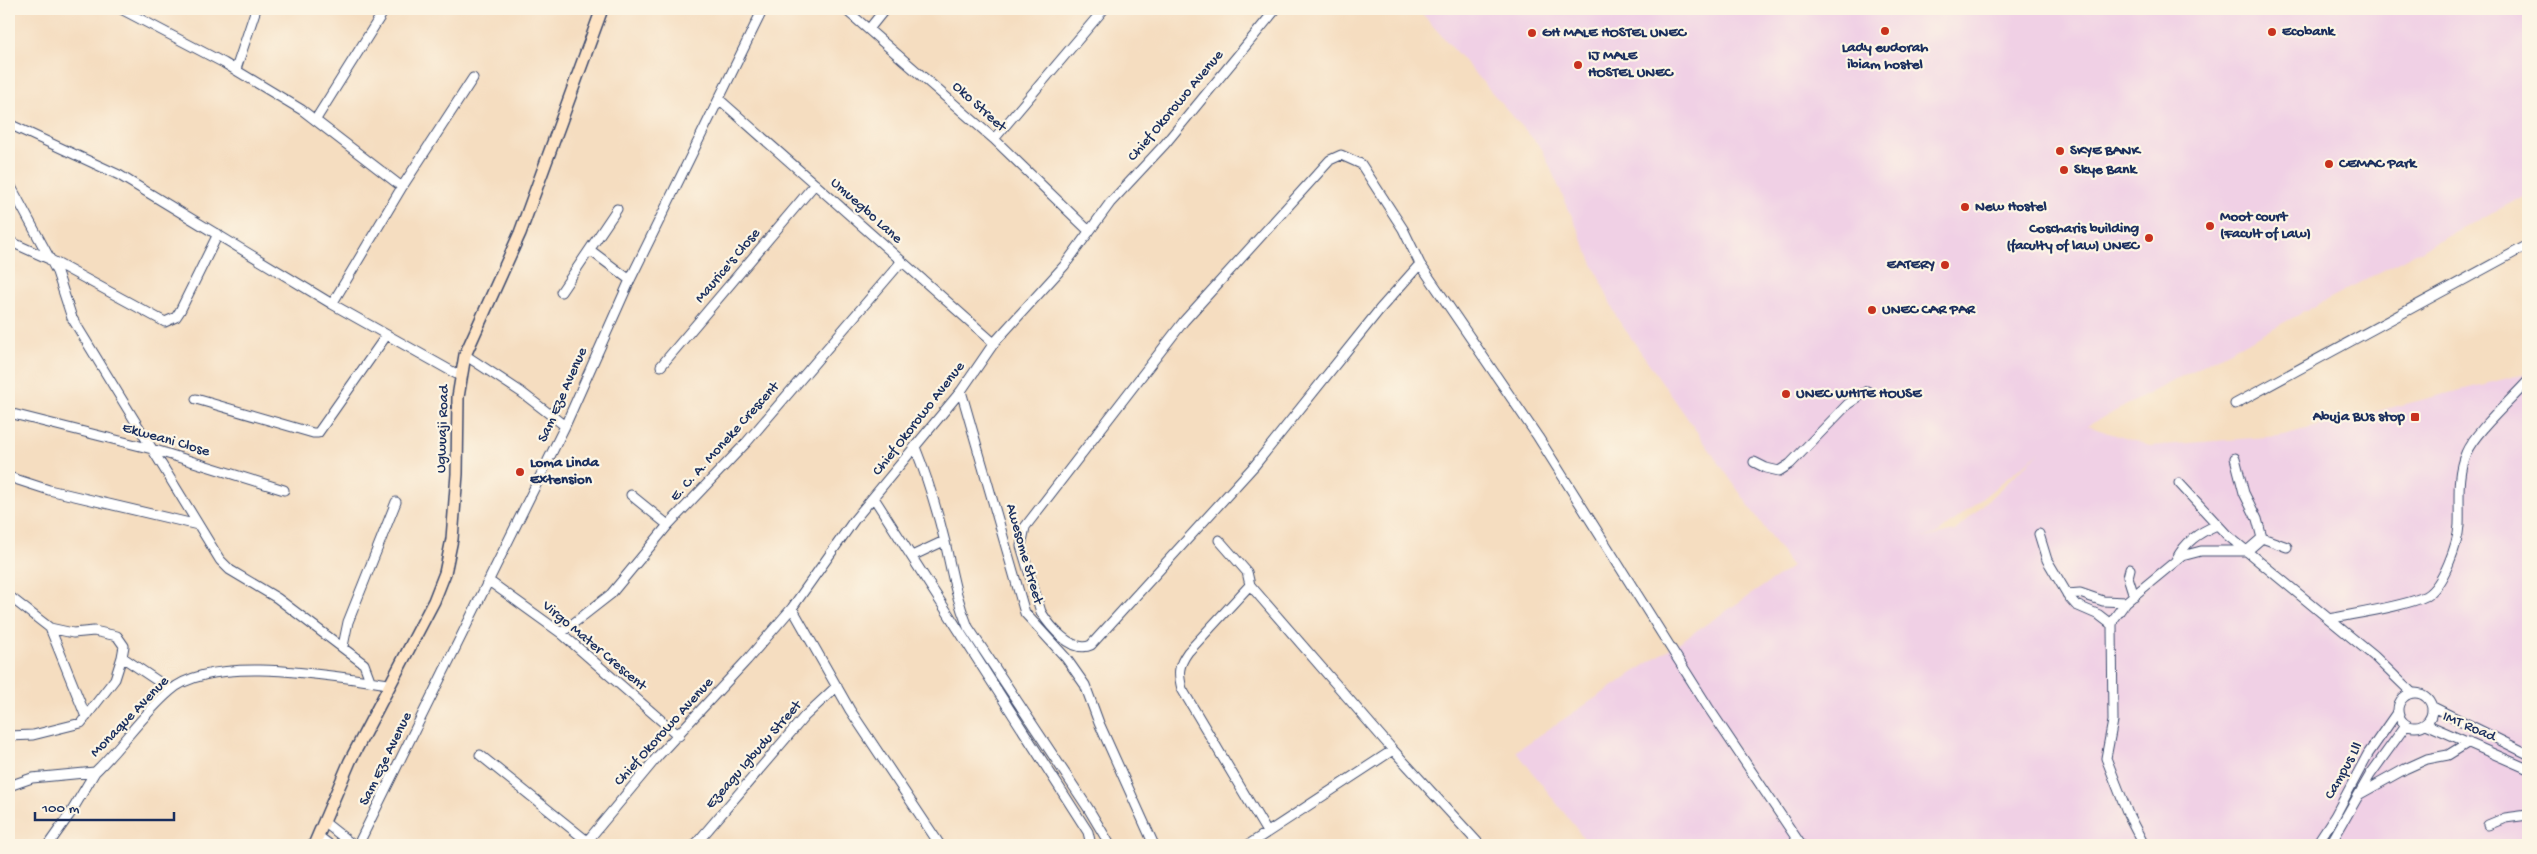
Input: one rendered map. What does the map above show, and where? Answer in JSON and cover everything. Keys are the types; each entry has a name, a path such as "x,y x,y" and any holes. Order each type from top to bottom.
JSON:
{"main road":[{"name":"Ugwuaji Road","path":"316,841 350,761 434,601 450,557 457,474 460,376 465,355 520,233 602,9"}],"street":[{"path":"121,9 236,69 316,119 402,187"},
{"path":"236,69 256,9"},
{"path":"316,119 385,9"},
{"name":"Sam Eze Avenue","path":"358,845 565,426 630,280 763,9"},
{"name":"Oko Street","path":"845,9 994,139 1089,231"},
{"path":"868,29 885,9"},
{"path":"994,139 1104,9"},
{"name":"Chief Okorowo Avenue","path":"585,843 658,756 679,736 792,608 821,565 961,390 994,343 1064,266 1110,203 1165,144 1276,9"},
{"path":"332,304 402,187 473,78"},
{"name":"Umuegbo Lane","path":"720,100 994,343"},
{"path":"9,124 119,176 386,336 460,376"},
{"path":"1420,264 1380,309 1255,465 1091,645 1083,647 1072,643 1046,620 1041,612 1022,546 1025,527 1184,321 1330,160 1341,155 1361,164 1403,229 1420,264 1538,437 1708,706 1801,845"},
{"path":"9,183 56,272 72,318 198,526 230,570 277,598 343,646 364,664 370,680"},
{"name":"Maurice's Close","path":"661,366 816,184"},
{"path":"561,292 617,209"},
{"path":"9,241 49,259 160,319 170,321 180,311 218,234"},
{"path":"2235,404 2528,245"},
{"path":"590,250 630,280"},
{"name":"E. C. A. Moneke Crescent","path":"561,633 611,594 668,525 746,443 902,261"},
{"path":"196,399 318,433 386,336"},
{"path":"465,355 521,392 565,426"},
{"path":"2329,619 2426,596 2440,580 2456,545 2461,499 2459,478 2466,454 2475,438 2528,381"},
{"name":"Awesome Street","path":"961,390 1025,613 1081,679 1154,845"},
{"path":"1754,462 1766,468 1779,471 1790,464 1848,404 1868,391"},
{"name":"Ekweani Close","path":"9,413 152,449 284,490"},
{"path":"915,446 926,475 944,541 956,598 968,627 1088,808 1110,845"},
{"path":"2235,458 2244,493 2257,519 2262,538"},
{"path":"9,477 58,492 198,526"},
{"path":"2179,483 2216,526 2374,656 2408,691 2425,695 2433,707 2433,713 2426,724 2413,728 2406,725 2400,719 2398,704 2408,691"},
{"path":"631,495 668,525"},
{"path":"874,498 1088,832 1091,845"},
{"path":"343,646 348,622 396,502"},
{"path":"2144,845 2128,814 2106,758 2113,721 2112,625 2126,602 2176,560 2192,538 2202,531 2216,526"},
{"path":"2039,534 2047,560 2067,594 2076,605 2099,615 2112,625"},
{"path":"2262,538 2287,547"},
{"path":"2176,560 2190,553 2201,551 2246,551 2262,538"},
{"path":"1218,540 1248,572 1250,585 1393,750 1480,845"},
{"path":"912,556 944,541"},
{"path":"2130,569 2128,577 2134,596"},
{"name":"Virgo Mater Crescent","path":"489,581 561,633 679,736"},
{"path":"1250,585 1188,652 1180,663 1178,673 1182,689 1267,832"},
{"path":"2067,594 2080,593 2103,601 2126,602"},
{"path":"9,596 50,628 72,633 94,632 117,636 124,646 115,679 81,723 33,735 9,736"},
{"path":"792,608 837,686 940,845"},
{"path":"50,628 86,717"},
{"path":"122,657 171,690"},
{"name":"Monaque Avenue","path":"9,786 32,778 95,772 171,690 202,674 245,669 370,680 389,684"},
{"name":"Ezeagu Igbudu Street","path":"695,845 804,717 837,686"},
{"name":"IMT Road","path":"2433,707 2528,754"},
{"name":"Campus Lll","path":"2316,845 2335,816 2368,754 2398,710"},
{"name":"IMT Road","path":"2426,724 2528,769"},
{"path":"2330,845 2386,751 2406,725"},
{"path":"2360,794 2405,768 2427,759 2448,755 2469,742"},
{"path":"1248,845 1393,750"},
{"path":"480,755 585,843"},
{"path":"48,845 70,814 95,772"},
{"path":"2488,825 2505,818 2528,815"},
{"path":"324,822 353,845"},
{"path":"316,841 330,845"}],"shaded area":[{"path":"1418,9 2528,9 2528,194 2087,426 2150,446 2279,436 2528,373 2528,845 1589,845 1516,751 1792,567 1617,318 1542,149","holes":["2041,451 1955,531 1922,538 1939,533"]}],"place":[{"name":"Lady eudorah ibiam hostel","path":"1885,31"},
{"name":"Ecobank","path":"2272,32"},
{"name":"GH MALE HOSTEL UNEC","path":"1532,33"},
{"name":"IJ MALE HOSTEL UNEC","path":"1578,65"},
{"name":"SKYE BANK","path":"2060,151"},
{"name":"CEMAC Park","path":"2329,164"},
{"name":"Skye Bank","path":"2064,170"},
{"name":"New Hostel","path":"1965,207"},
{"name":"Moot court (Facult of Law)","path":"2210,226"},
{"name":"Coscharis building (faculty of law) UNEC","path":"2149,238"},
{"name":"EATERY","path":"1945,265"},
{"name":"UNEC CAR PAR","path":"1872,310"},
{"name":"UNEC WHITE HOUSE","path":"1786,394"},
{"name":"Abuja BUs stop","path":"2415,417"},
{"name":"Loma Linda Extension","path":"520,472"}]}
